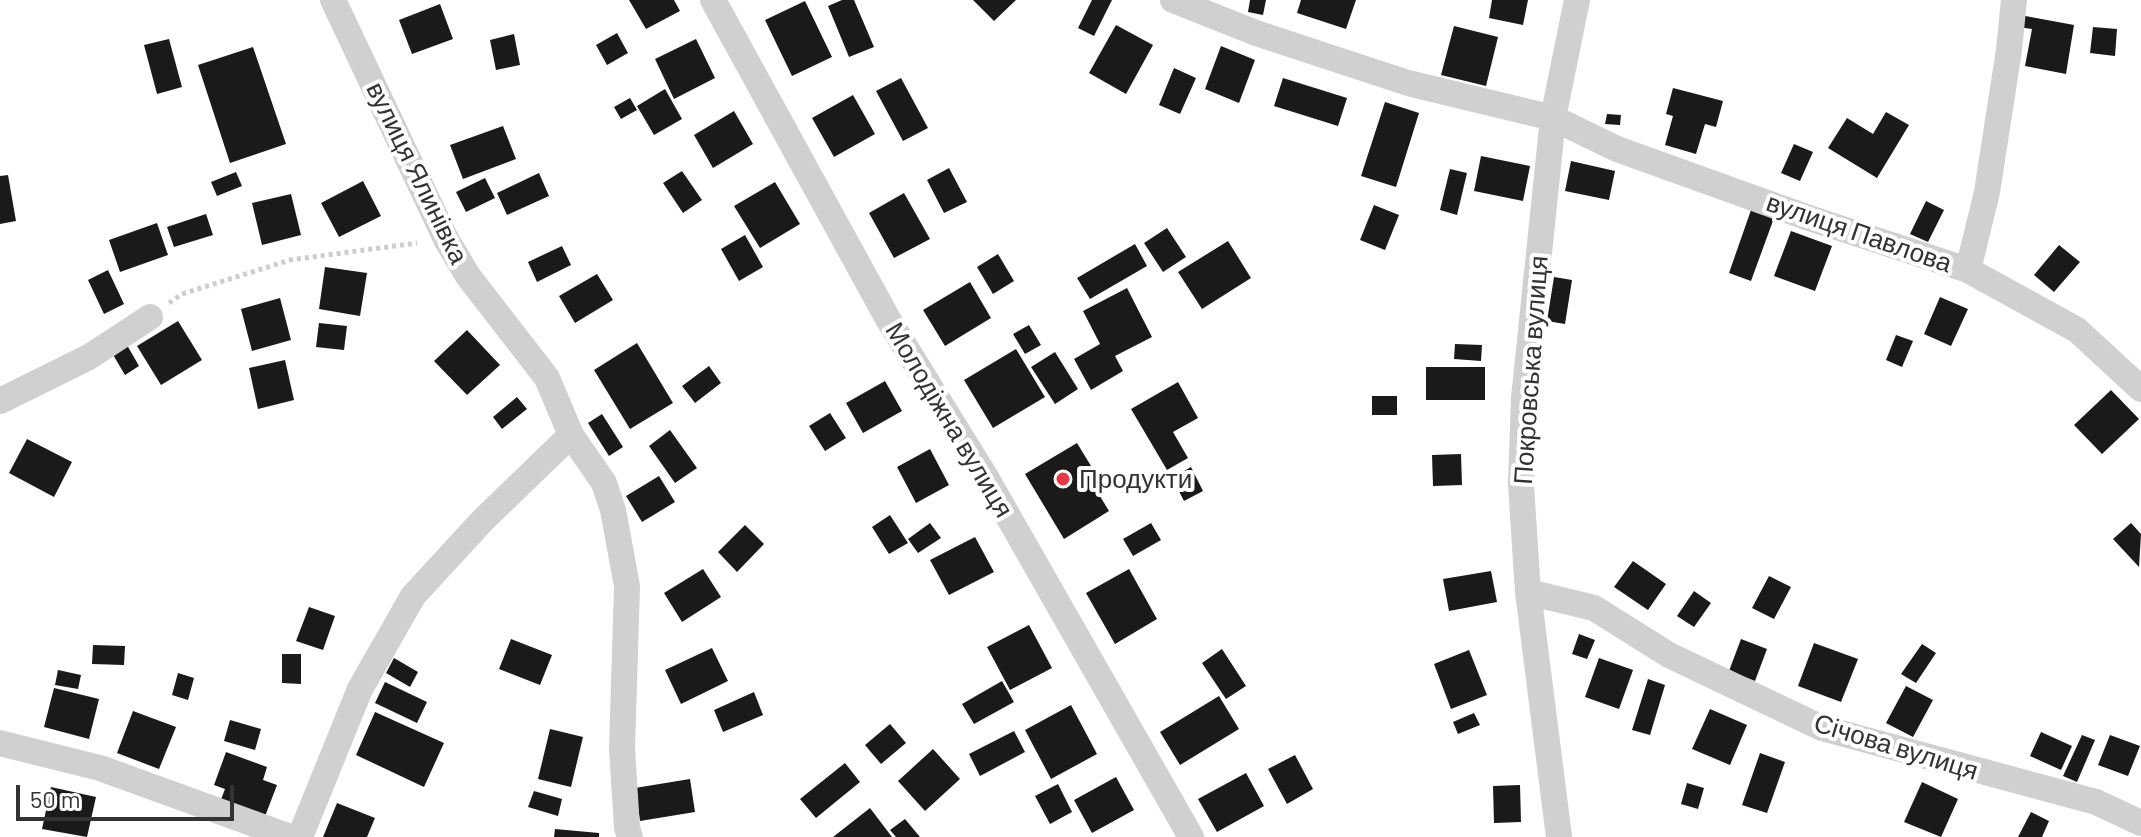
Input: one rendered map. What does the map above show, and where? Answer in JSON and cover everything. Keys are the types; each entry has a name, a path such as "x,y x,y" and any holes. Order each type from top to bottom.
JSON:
{"street":[{"name":"вулиця Ялинівка","path":"333,0 446,239 468,276 547,378 571,435 604,483 613,510 627,586 622,749 630,837"},
{"name":"Молодіжна вулиця","path":"713,0 888,319 984,474 1191,837"},
{"name":"вулиця Павлова","path":"1173,0 1256,33 1408,83 1553,118 1617,149 1809,218 1968,270 2077,330 2141,389"},
{"name":"Покровська вулиця","path":"1559,837 1528,592 1521,485 1524,398 1553,118 1577,0"},
{"path":"1968,270 1987,192 2014,0"},
{"path":"0,401 89,357 150,317"},
{"path":"300,837 360,689 413,596 483,520 571,435"},
{"name":"Січова вулиця","path":"1528,592 1594,608 1669,655 1822,728 2096,802 2141,823"},
{"path":"0,743 100,768 290,837"}],"path":[{"path":"150,317 182,294 290,260 446,239"}],"building":[{"path":"629,0 674,0 680,11 646,29"},
{"path":"842,0 854,0 874,47 849,57 828,6"},
{"path":"973,0 1016,0 994,21"},
{"path":"1092,0 1112,0 1094,36 1078,28"},
{"path":"1250,0 1266,0 1263,15 1248,12"},
{"path":"1301,0 1356,0 1346,29 1297,13"},
{"path":"1492,0 1528,0 1523,25 1489,18"},
{"path":"805,1 832,57 792,76 765,20"},
{"path":"440,4 453,39 412,54 399,20"},
{"path":"2020,15 2074,25 2066,74 2025,66 2032,29 2018,27"},
{"path":"1116,25 1153,45 1126,94 1089,73"},
{"path":"1454,26 1498,37 1486,86 1441,75"},
{"path":"2093,27 2117,29 2115,56 2090,53"},
{"path":"617,33 628,53 607,65 596,45"},
{"path":"514,34 520,65 496,70 490,40"},
{"path":"169,39 182,87 157,94 144,45"},
{"path":"696,39 715,78 674,99 655,59"},
{"path":"1221,46 1255,60 1239,103 1205,89"},
{"path":"253,47 286,144 230,163 198,65"},
{"path":"1174,68 1196,78 1180,114 1159,105"},
{"path":"901,78 928,128 903,141 876,91"},
{"path":"1283,78 1347,98 1338,126 1274,106"},
{"path":"1673,88 1723,101 1716,127 1705,124 1696,154 1665,145 1673,116 1666,114"},
{"path":"665,89 682,119 654,135 637,106"},
{"path":"853,95 875,134 834,157 812,118"},
{"path":"630,98 637,110 621,119 614,107"},
{"path":"1385,102 1419,113 1396,187 1361,176"},
{"path":"734,111 753,144 713,168 694,135"},
{"path":"1886,112 1909,125 1877,178 1828,148 1847,118 1873,134"},
{"path":"1607,114 1621,115 1620,125 1605,124"},
{"path":"503,126 516,159 463,179 450,145"},
{"path":"1794,144 1813,152 1800,181 1781,173"},
{"path":"1481,156 1530,166 1523,201 1474,191"},
{"path":"1571,161 1615,171 1609,200 1565,191"},
{"path":"949,168 967,202 944,213 927,180"},
{"path":"1450,169 1467,173 1457,215 1440,210"},
{"path":"682,171 702,200 683,213 663,183"},
{"path":"236,172 242,186 217,196 211,182"},
{"path":"539,173 549,196 507,215 497,193"},
{"path":"8,175 16,221 0,224 0,176"},
{"path":"485,178 495,198 466,212 456,192"},
{"path":"363,181 381,216 339,237 321,203"},
{"path":"775,182 800,224 760,248 734,206"},
{"path":"904,193 930,239 894,258 869,213"},
{"path":"291,194 301,235 262,245 252,203"},
{"path":"1926,201 1944,210 1928,242 1910,234"},
{"path":"1374,205 1399,215 1385,250 1360,240"},
{"path":"1751,210 1774,218 1751,281 1729,273"},
{"path":"206,214 213,235 174,247 167,227"},
{"path":"157,223 168,255 120,272 109,240"},
{"path":"1167,228 1186,257 1163,272 1144,243"},
{"path":"1791,231 1832,246 1815,291 1774,276"},
{"path":"745,235 763,267 739,281 721,249"},
{"path":"1228,241 1251,278 1202,309 1178,272"},
{"path":"1135,244 1147,266 1090,299 1077,278"},
{"path":"2059,245 2080,262 2054,292 2034,275"},
{"path":"562,246 571,265 537,282 528,262"},
{"path":"998,254 1014,281 993,294 977,267"},
{"path":"325,267 367,273 360,316 319,309"},
{"path":"108,270 124,304 104,314 88,280"},
{"path":"597,274 613,300 575,323 559,296"},
{"path":"1554,277 1572,280 1565,324 1547,321"},
{"path":"970,282 991,318 945,346 923,310"},
{"path":"1127,288 1152,337 1115,356 1123,371 1091,390 1074,359 1100,344 1083,311"},
{"path":"1940,297 1968,309 1951,346 1924,334"},
{"path":"280,298 291,340 252,351 241,309"},
{"path":"178,321 202,360 161,385 137,346"},
{"path":"319,323 347,326 344,350 316,347"},
{"path":"1029,325 1041,345 1025,354 1013,334"},
{"path":"467,330 500,365 467,395 434,361"},
{"path":"1896,335 1913,341 1902,367 1886,360"},
{"path":"637,343 673,403 630,429 594,370"},
{"path":"1455,344 1482,345 1481,361 1454,359"},
{"path":"127,345 139,366 125,375 112,353"},
{"path":"1016,349 1045,397 993,428 964,380"},
{"path":"1055,352 1078,389 1055,404 1031,367"},
{"path":"285,360 294,400 258,409 249,368"},
{"path":"709,366 721,383 695,403 682,386"},
{"path":"1426,367 1485,367 1485,400 1426,400"},
{"path":"885,381 902,411 863,433 846,403"},
{"path":"1178,382 1198,418 1173,432 1188,458 1167,470 1131,409"},
{"path":"2111,390 2139,419 2102,454 2074,425"},
{"path":"1372,396 1397,396 1397,415 1372,415"},
{"path":"517,397 527,409 502,429 493,417"},
{"path":"830,413 846,438 825,451 809,426"},
{"path":"602,414 623,447 609,456 588,423"},
{"path":"670,430 697,468 675,483 649,446"},
{"path":"27,439 72,462 54,497 9,473"},
{"name":"Продукти","path":"1077,443 1102,484 1095,488 1109,511 1064,539 1025,474"},
{"path":"930,449 949,485 916,503 897,467"},
{"path":"1461,454 1462,485 1433,486 1432,455"},
{"path":"1191,467 1203,491 1184,501 1172,478"},
{"path":"659,476 675,502 642,522 626,496"},
{"path":"890,515 908,543 889,554 872,527"},
{"path":"930,523 941,538 918,553 908,539"},
{"path":"1151,523 1161,540 1133,556 1123,539"},
{"path":"2131,523 2141,534 2139,567 2113,539"},
{"path":"745,525 764,544 737,572 718,552"},
{"path":"975,537 994,572 949,595 930,560"},
{"path":"1633,561 1666,584 1648,610 1614,587"},
{"path":"703,569 721,597 682,622 664,593"},
{"path":"1129,569 1157,619 1115,644 1086,593"},
{"path":"1491,571 1497,602 1449,611 1443,579"},
{"path":"1769,576 1791,587 1774,619 1752,608"},
{"path":"1694,591 1711,603 1694,627 1677,616"},
{"path":"309,607 335,616 323,650 296,641"},
{"path":"1029,625 1052,668 1010,690 987,647"},
{"path":"1579,634 1595,640 1587,659 1572,654"},
{"path":"511,639 552,655 540,685 499,669"},
{"path":"1741,639 1767,649 1755,681 1729,671"},
{"path":"1814,643 1858,659 1841,702 1798,686"},
{"path":"1922,644 1936,653 1916,683 1901,674"},
{"path":"93,645 125,646 124,665 92,664"},
{"path":"712,648 728,681 681,704 665,670"},
{"path":"1222,649 1246,686 1226,699 1202,663"},
{"path":"1469,650 1487,695 1451,709 1434,664"},
{"path":"282,654 301,654 301,684 282,683"},
{"path":"394,658 418,672 410,687 386,673"},
{"path":"1599,658 1633,670 1619,709 1585,697"},
{"path":"58,670 81,675 78,689 55,685"},
{"path":"178,673 194,678 188,700 172,695"},
{"path":"1648,679 1665,685 1650,735 1632,730"},
{"path":"1002,681 1014,702 974,724 962,704"},
{"path":"385,682 427,702 417,723 375,703"},
{"path":"1906,686 1933,700 1913,737 1886,723"},
{"path":"54,688 99,699 89,739 44,727"},
{"path":"754,692 763,715 723,732 714,710"},
{"path":"1219,696 1239,729 1180,765 1160,732"},
{"path":"1071,705 1097,754 1051,779 1025,730"},
{"path":"1710,709 1747,725 1730,765 1692,749"},
{"path":"133,711 176,727 159,769 117,753"},
{"path":"375,712 444,743 424,787 356,755"},
{"path":"1474,713 1480,725 1458,734 1453,722"},
{"path":"230,720 261,729 255,750 224,741"},
{"path":"890,724 906,743 881,764 865,745"},
{"path":"550,729 583,737 571,787 538,779"},
{"path":"1014,731 1025,752 980,776 969,754"},
{"path":"2041,732 2072,746 2061,770 2030,756"},
{"path":"2082,735 2095,740 2077,782 2063,776"},
{"path":"2110,735 2140,746 2128,776 2098,765"},
{"path":"933,749 960,779 925,811 898,781"},
{"path":"226,752 267,767 263,780 277,785 264,819 220,802 225,789 214,785"},
{"path":"1760,753 1785,762 1767,813 1742,805"},
{"path":"1295,755 1313,789 1287,804 1268,769"},
{"path":"845,763 860,782 816,818 800,799"},
{"path":"1246,773 1264,806 1217,832 1198,799"},
{"path":"1116,777 1134,810 1092,833 1074,800"},
{"path":"690,779 695,812 640,821 635,788"},
{"path":"1922,782 1958,799 1941,837 1904,822"},
{"path":"1687,783 1704,788 1698,809 1681,804"},
{"path":"1058,784 1072,812 1050,824 1035,796"},
{"path":"1520,785 1521,822 1494,823 1493,786"},
{"path":"51,787 96,797 87,837 42,829"},
{"path":"534,791 562,799 558,816 528,807"},
{"path":"337,803 375,818 367,837 323,837"},
{"path":"870,808 892,837 833,837"},
{"path":"2031,812 2049,821 2042,837 2018,837"},
{"path":"905,819 920,837 896,837 890,830"},
{"path":"555,829 599,833 599,837 554,837"}],"place":[{"name":"Продукти","path":"1063,479"}]}
